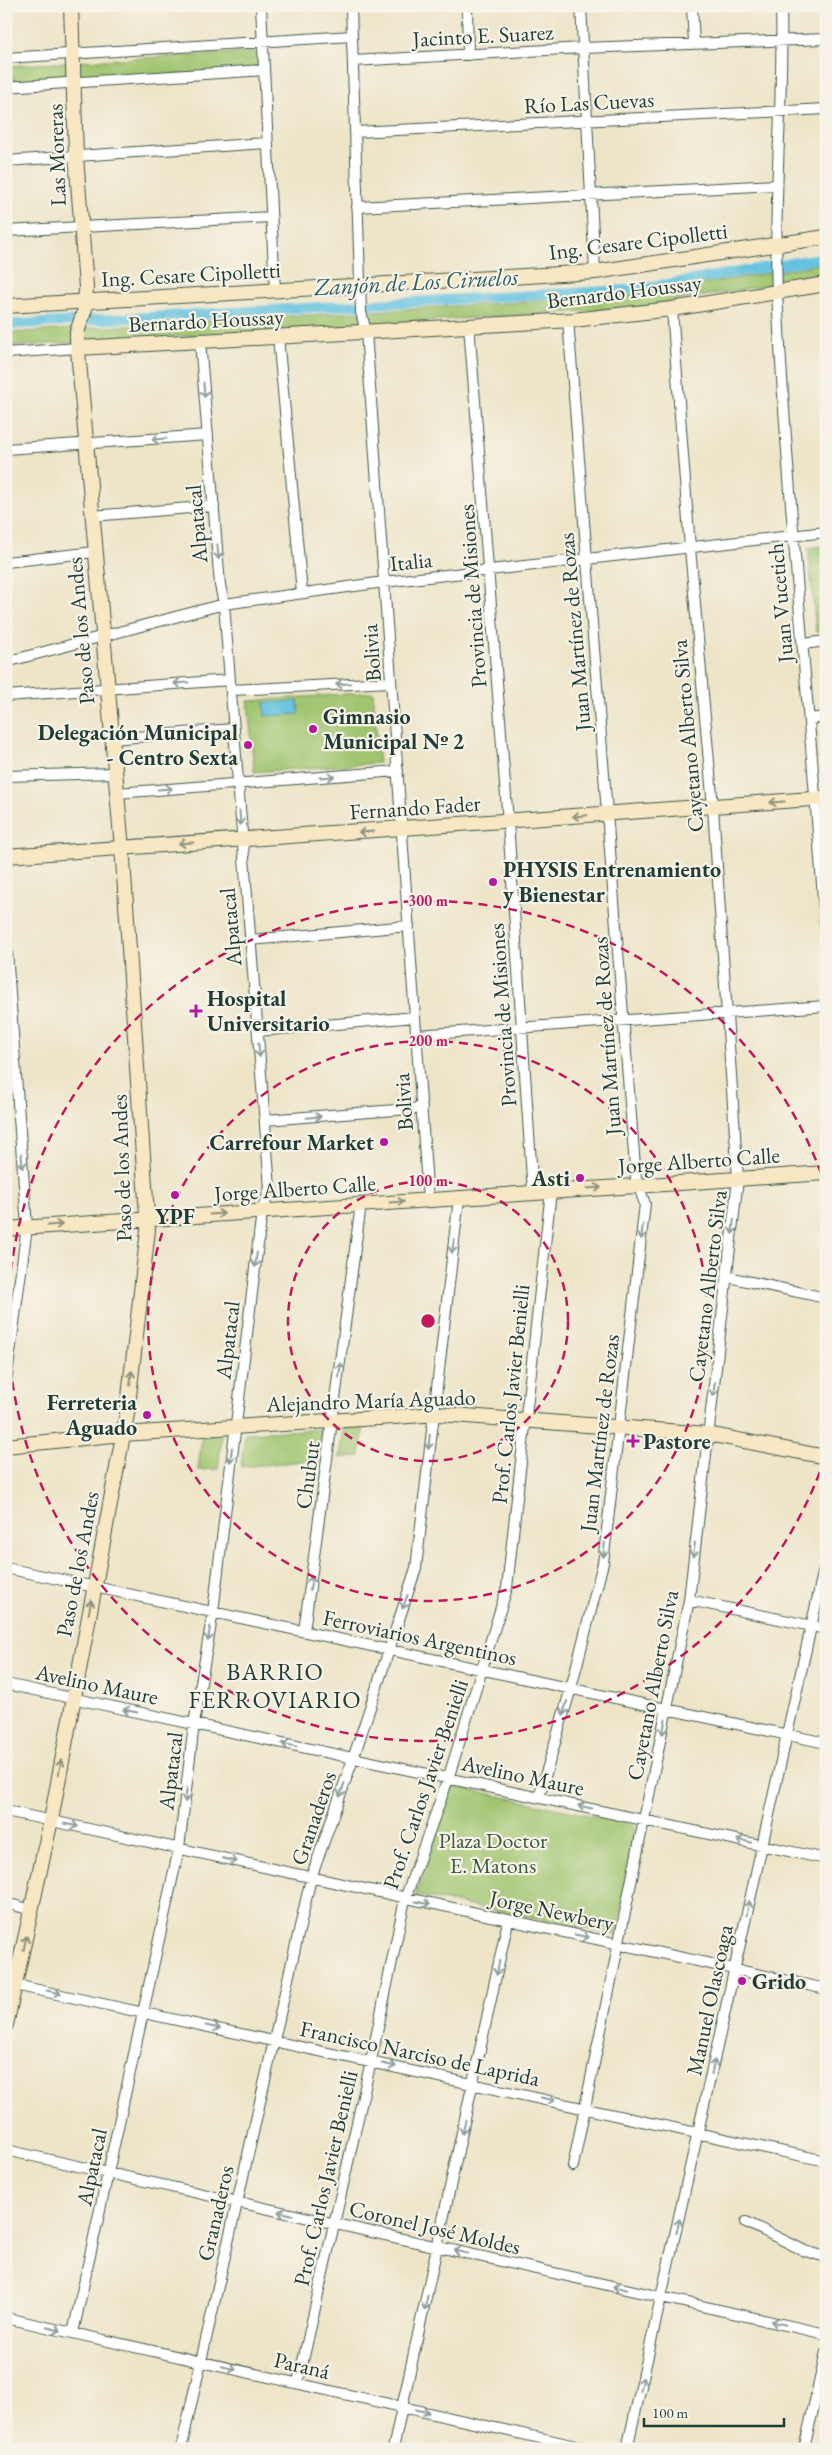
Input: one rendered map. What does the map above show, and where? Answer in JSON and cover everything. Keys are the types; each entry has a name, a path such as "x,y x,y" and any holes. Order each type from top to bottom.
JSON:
{"street":[{"name":"Las Moreras","path":"71,6 76,156 85,305"},
{"path":"261,6 275,291"},
{"name":"Bolivia","path":"351,6 361,312 366,332 428,1200"},
{"path":"467,6 468,55"},
{"path":"581,6 595,272"},
{"path":"692,6 694,43"},
{"name":"Juan Vucetich","path":"781,6 782,41 776,185 777,291 793,536 809,719 821,799 826,939"},
{"path":"6,58 352,36"},
{"name":"Jacinto E. Suarez","path":"353,61 583,48 826,39"},
{"path":"6,87 264,70"},
{"name":"Río Las Cuevas","path":"355,132 826,109"},
{"path":"6,161 267,143"},
{"path":"357,207 776,185"},
{"path":"6,232 271,217"},
{"name":"Ing. Cesare Cipolletti","path":"6,306 85,305 275,291 361,291 777,259 826,237"},
{"name":"Bernardo Houssay","path":"6,353 568,320 672,309 826,284"},
{"name":"Paso de los Andes","path":"6,2025 11,1984 32,1910 51,1820 123,1434 148,1219 122,848 106,689 78,348 77,332 85,305"},
{"name":"Cayetano Alberto Silva","path":"573,2166 668,1709 688,1600 728,1277 738,1179 713,807 690,548 672,309"},
{"name":"Juan Martínez de Rozas","path":"539,1797 571,1688 603,1563 646,1204 638,1186 568,320"},
{"name":"Provincia de Misiones","path":"469,325 508,822 533,1193"},
{"path":"278,337 302,593"},
{"name":"Alpatacal","path":"73,2333 179,1848 194,1724 213,1612 262,1211 270,1188 224,604 220,585 200,341"},
{"path":"6,449 208,436"},
{"path":"92,516 214,506"},
{"name":"Italia","path":"6,662 224,604 384,582 826,532"},
{"path":"6,562 95,552"},
{"path":"803,644 826,642"},
{"path":"6,696 106,689 391,682"},
{"path":"809,719 826,717"},
{"path":"111,739 233,729"},
{"path":"117,793 398,771"},
{"path":"6,776 115,773"},
{"name":"Fernando Fader","path":"6,856 821,799"},
{"path":"250,940 409,926"},
{"path":"6,938 27,1227 6,1382"},
{"path":"417,1035 826,1006"},
{"path":"258,1031 415,1017"},
{"path":"265,1120 422,1108"},
{"name":"Jorge Alberto Calle","path":"6,1229 826,1173"},
{"name":"Prof. Carlos Javier Benielli","path":"298,2384 371,2061 405,1899 448,1779 483,1670 509,1576 552,1191"},
{"name":"Granaderos","path":"181,2449 311,1878 353,1759 416,1568 432,1414 459,1198"},
{"name":"Chubut","path":"304,1631 334,1420 361,1204"},
{"path":"728,1277 826,1298"},
{"name":"Alejandro María Aguado","path":"6,1446 123,1434 432,1414 526,1418 708,1434 826,1457"},
{"name":"Manuel Olascoaga","path":"628,2449 826,1560"},
{"name":"Ferroviarios Argentinos","path":"6,1568 826,1743"},
{"path":"688,1600 826,1629"},
{"name":"Avelino Maure","path":"6,1684 826,1859"},
{"name":"Jorge Newbery","path":"6,1811 826,1989"},
{"path":"6,1904 32,1910"},
{"path":"393,2449 508,1921"},
{"name":"Francisco Narciso de Laprida","path":"11,1984 585,2107 826,2161"},
{"name":"Coronel José Moldes","path":"6,2150 826,2334"},
{"path":"746,2222 805,2251 826,2257"},
{"name":"Paraná","path":"6,2318 589,2449"},
{"path":"804,2449 826,2352"}],"green space":[{"path":"257,52 258,70 80,79 80,61"},
{"path":"69,62 70,80 6,84 6,66"},
{"path":"826,263 826,275 634,308 6,347 6,333 639,295"},
{"path":"826,546 826,631 816,632 808,548"},
{"name":"Gimnasio Municipal Nº 2","path":"373,692 379,763 254,772 248,701"},
{"path":"364,1426 360,1456 340,1458 344,1427"},
{"path":"321,1429 317,1460 241,1467 245,1433"},
{"path":"222,1435 218,1469 198,1470 202,1436"},
{"name":"Plaza Doctor E. Matons","path":"453,1786 635,1825 617,1935 415,1895"}],"water":[{"path":"298,701 299,714 265,716 264,703"}],"waterway":[{"name":"Zanjón de Los Ciruelos","path":"6,325 640,289 826,257"}],"place":[{"name":"Gimnasio Municipal Nº 2","path":"313,729"},
{"name":"Delegación Municipal - Centro Sexta","path":"248,745"},
{"name":"PHYSIS Entrenamiento y Bienestar","path":"493,882"},
{"name":"Hospital Universitario","path":"196,1011"},
{"name":"Carrefour Market","path":"384,1142"},
{"name":"Asti","path":"580,1178"},
{"name":"YPF","path":"175,1195"},
{"name":"Ferreteria Aguado","path":"147,1415"},
{"name":"Pastore","path":"633,1441"},
{"name":"Grido","path":"742,1981"}],"district":[{"name":"BARRIO FERROVIARIO","path":"275,1686"}]}
